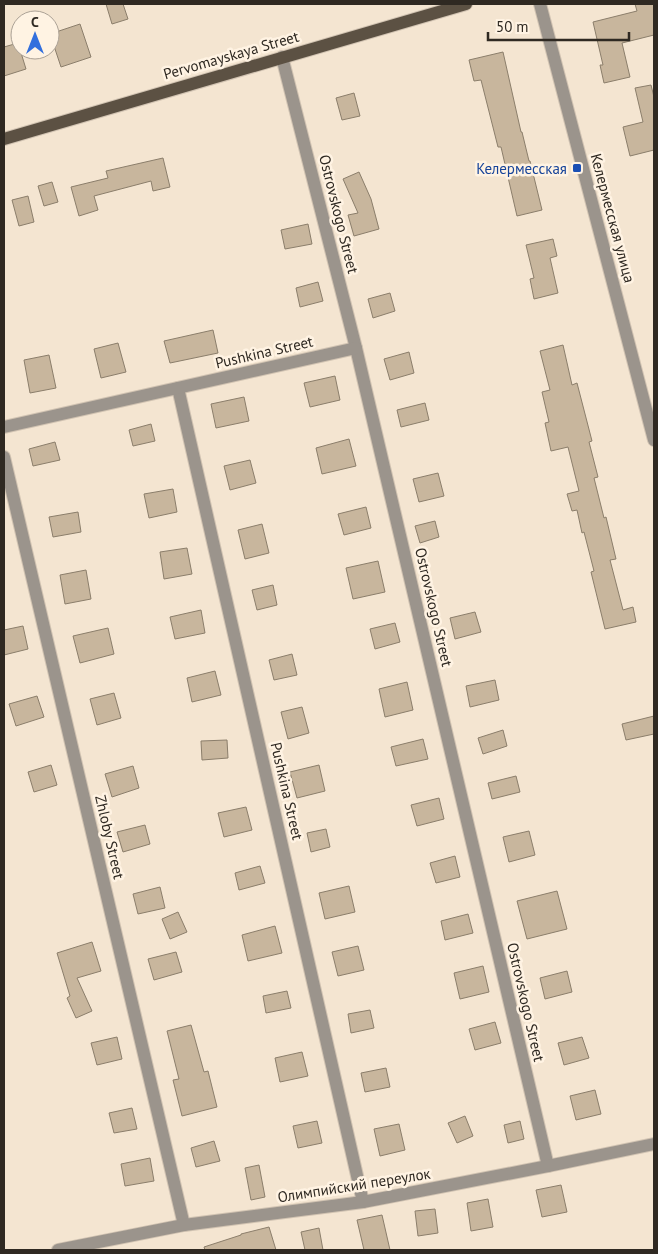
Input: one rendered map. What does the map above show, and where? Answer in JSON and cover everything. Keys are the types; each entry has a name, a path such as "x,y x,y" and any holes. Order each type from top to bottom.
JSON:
{"main road":[{"name":"Pervomayskaya Street","path":"4,138 466,4"}],"street":[{"name":"Келермесская улица","path":"540,4 654,440"},
{"name":"Ostrovskogo Street","path":"282,57 356,348 548,1166"},
{"name":"Pushkina Street","path":"4,427 356,348"},
{"name":"Pushkina Street","path":"178,388 363,1202"},
{"name":"Zhloby Street","path":"4,457 184,1225"},
{"name":"Олимпийский переулок","path":"58,1250 184,1225 363,1202 654,1144"}],"building":[{"path":"106,4 123,4 128,19 112,24"},
{"path":"635,4 654,4 654,35 622,43 630,77 604,83 600,65 603,65 593,22 637,11"},
{"path":"80,24 91,57 61,67 59,60 60,31"},
{"path":"10,45 10,60 23,60 26,69 4,76 4,47"},
{"path":"503,52 521,132 542,210 517,216 501,147 498,147 481,80 474,81 469,60"},
{"path":"651,85 654,97 654,150 630,156 623,127 643,122 635,88"},
{"path":"354,93 360,116 342,120 336,98"},
{"path":"163,158 170,187 153,191 151,181 94,196 98,210 79,216 71,187 108,178 106,171"},
{"path":"359,172 371,199 379,229 354,236 348,215 358,213 343,179"},
{"path":"52,182 58,202 44,206 38,186"},
{"path":"28,196 34,222 19,226 12,200"},
{"path":"308,224 312,244 285,249 281,230"},
{"path":"553,239 557,256 550,258 558,293 534,299 530,279 534,278 526,245"},
{"path":"318,282 323,301 300,307 296,288"},
{"path":"390,293 395,311 373,318 368,299"},
{"path":"213,330 218,353 170,363 164,341"},
{"path":"118,343 126,372 101,378 94,349"},
{"path":"563,345 572,385 577,383 592,441 589,442 598,477 594,478 616,559 610,560 623,610 633,607 636,622 605,629 591,572 594,571 584,532 582,533 577,510 572,511 567,494 579,491 568,447 551,451 545,423 549,422 542,392 550,390 540,351"},
{"path":"409,352 414,373 390,380 384,359"},
{"path":"49,355 56,388 30,393 24,360"},
{"path":"335,376 340,400 310,407 304,383"},
{"path":"244,397 249,421 216,428 211,404"},
{"path":"425,403 429,420 401,427 397,410"},
{"path":"151,424 155,441 133,446 129,430"},
{"path":"349,439 356,466 322,474 316,448"},
{"path":"55,442 60,460 33,466 29,449"},
{"path":"250,460 256,483 230,490 224,466"},
{"path":"438,473 444,496 419,502 413,479"},
{"path":"173,489 177,512 149,518 144,494"},
{"path":"366,507 371,528 344,535 338,514"},
{"path":"78,512 81,532 53,537 49,517"},
{"path":"435,521 439,537 420,543 415,526"},
{"path":"262,524 269,553 245,559 238,530"},
{"path":"187,548 192,574 164,579 160,552"},
{"path":"378,561 385,592 353,599 346,568"},
{"path":"86,570 91,599 65,604 60,575"},
{"path":"273,585 277,605 257,610 252,590"},
{"path":"201,610 205,633 175,639 170,617"},
{"path":"475,612 481,632 455,639 450,618"},
{"path":"395,623 400,642 375,649 370,629"},
{"path":"23,626 28,649 4,655 4,630"},
{"path":"108,628 114,654 80,663 73,636"},
{"path":"292,654 297,675 274,680 269,660"},
{"path":"215,671 221,695 192,702 187,678"},
{"path":"495,680 499,700 470,707 466,686"},
{"path":"407,682 413,710 385,717 379,689"},
{"path":"114,693 121,718 97,725 90,699"},
{"path":"37,696 44,717 16,726 9,704"},
{"path":"302,707 309,733 288,739 281,712"},
{"path":"654,716 654,734 626,740 622,724"},
{"path":"503,730 507,746 483,754 478,738"},
{"path":"423,739 428,759 396,766 391,747"},
{"path":"227,740 228,758 202,760 201,741"},
{"path":"51,765 57,785 34,792 28,772"},
{"path":"319,765 325,791 297,798 290,772"},
{"path":"133,766 139,788 112,797 105,774"},
{"path":"516,776 520,792 492,799 488,783"},
{"path":"439,798 444,819 417,826 411,805"},
{"path":"246,807 252,830 224,837 218,813"},
{"path":"145,825 150,844 123,852 117,832"},
{"path":"326,829 330,847 311,852 307,833"},
{"path":"529,831 535,855 509,862 503,837"},
{"path":"455,856 460,877 436,883 430,863"},
{"path":"260,866 265,883 239,890 235,873"},
{"path":"349,886 355,912 325,919 319,893"},
{"path":"160,887 165,908 138,914 133,894"},
{"path":"557,891 567,929 527,939 517,901"},
{"path":"178,912 187,932 170,939 162,919"},
{"path":"468,914 473,933 445,940 441,921"},
{"path":"275,926 282,953 248,961 242,935"},
{"path":"92,942 101,971 77,978 92,1011 76,1018 67,998 70,996 57,953"},
{"path":"358,946 364,970 338,976 332,952"},
{"path":"176,952 182,972 154,980 148,959"},
{"path":"483,966 489,992 460,999 454,973"},
{"path":"567,971 572,992 545,999 540,978"},
{"path":"287,991 291,1008 266,1013 263,996"},
{"path":"370,1010 374,1028 351,1033 348,1014"},
{"path":"495,1022 501,1043 475,1050 469,1029"},
{"path":"191,1025 204,1072 208,1071 217,1107 182,1116 173,1080 179,1079 167,1031"},
{"path":"117,1037 122,1059 97,1065 91,1043"},
{"path":"582,1037 589,1058 564,1065 558,1043"},
{"path":"302,1052 308,1076 280,1082 275,1058"},
{"path":"386,1068 390,1087 365,1092 361,1073"},
{"path":"595,1090 601,1114 576,1120 570,1096"},
{"path":"132,1108 137,1129 114,1133 109,1113"},
{"path":"465,1116 473,1136 457,1143 448,1123"},
{"path":"317,1121 322,1143 298,1148 293,1126"},
{"path":"520,1121 524,1139 508,1143 504,1125"},
{"path":"399,1124 405,1150 380,1156 374,1129"},
{"path":"214,1141 220,1161 196,1167 191,1148"},
{"path":"150,1158 154,1181 125,1186 121,1164"},
{"path":"259,1165 265,1197 251,1200 245,1168"},
{"path":"561,1185 567,1212 542,1217 536,1190"},
{"path":"488,1199 493,1227 471,1231 467,1203"},
{"path":"435,1209 438,1233 418,1236 415,1211"},
{"path":"382,1215 390,1250 364,1250 357,1220"},
{"path":"269,1227 276,1250 205,1250 204,1247 241,1234"},
{"path":"319,1228 323,1250 305,1250 301,1232"}],"place":[{"name":"Келермесская","path":"577,168"}]}
